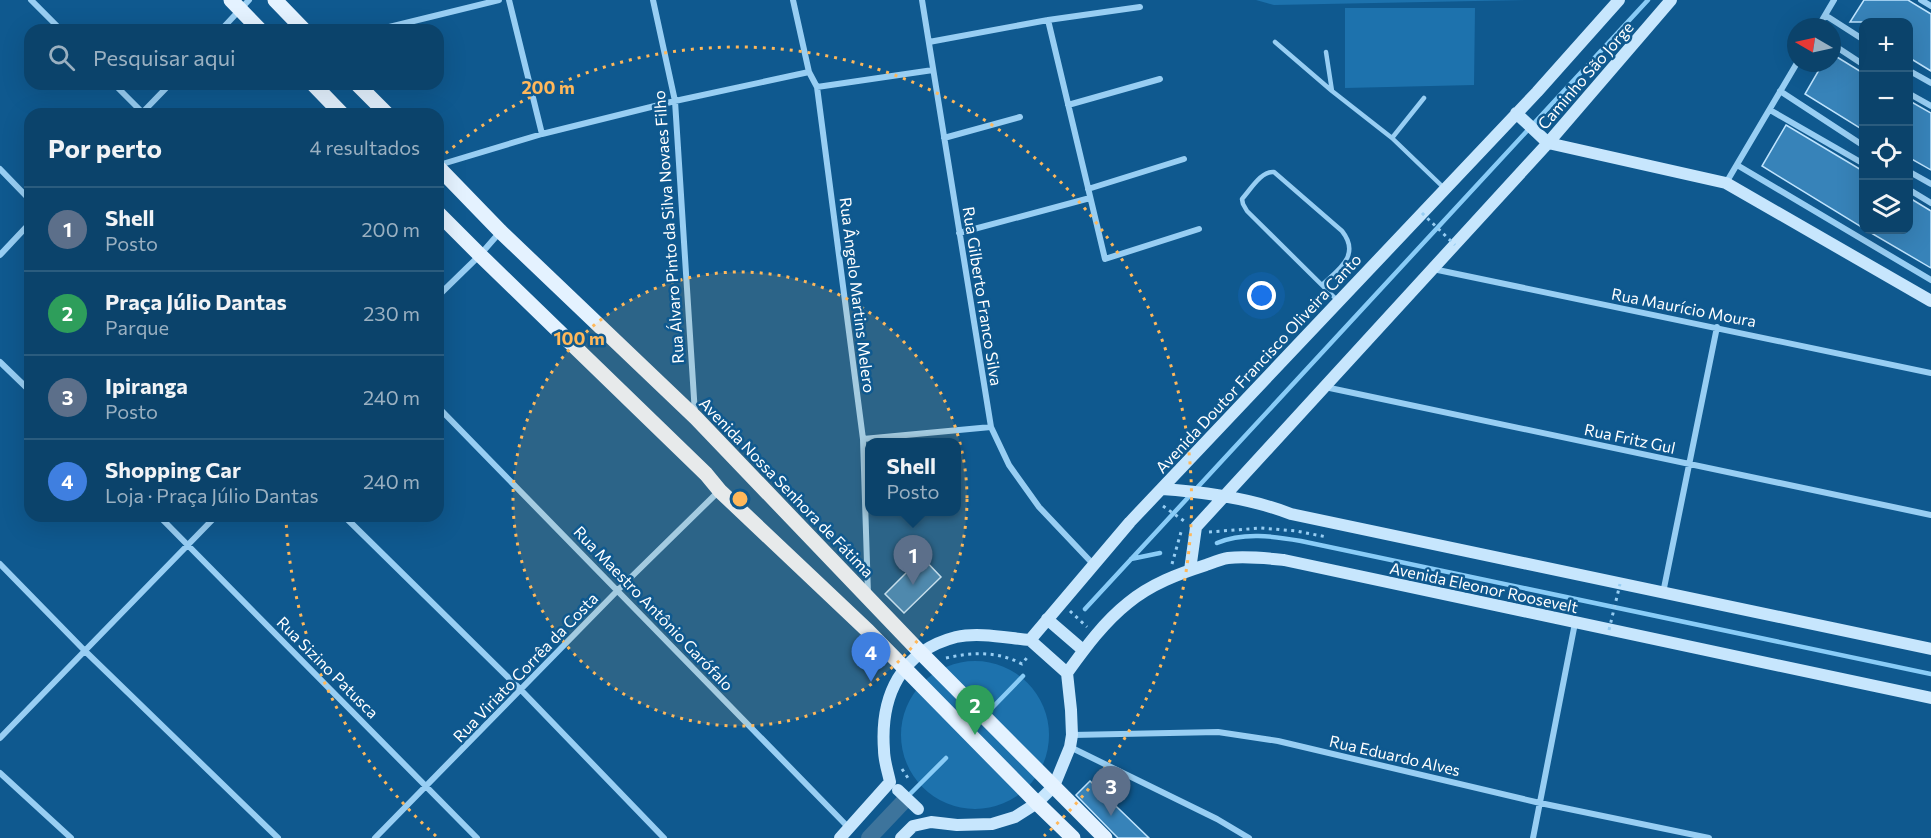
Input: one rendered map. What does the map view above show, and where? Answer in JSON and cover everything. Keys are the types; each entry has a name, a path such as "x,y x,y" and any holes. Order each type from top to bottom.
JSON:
{"main road":[{"path":"275,0 298,24"},
{"path":"240,3 256,24"},
{"path":"319,90 336,108"},
{"path":"363,90 381,108"},
{"name":"Avenida Nossa Senhora de Fátima","path":"444,172 501,231 696,418 920,652 1105,838"},
{"path":"444,219 706,474 720,491 868,631 1073,838"}],"street":[{"path":"31,0 55,24"},
{"path":"401,24 499,0"},
{"path":"510,0 542,134"},
{"name":"Rua Álvaro Pinto da Silva Novaes Filho","path":"653,0 675,101 696,418"},
{"name":"Rua Ângelo Martins Melero","path":"793,0 809,72 817,87 863,439 865,502"},
{"name":"Rua Gilberto Franco Silva","path":"922,0 991,427 1009,465 1039,507 1093,564"},
{"name":"Caminho São Jorge","path":"1518,115 1619,0"},
{"name":"Caminho São Jorge","path":"1548,143 1671,0"},
{"path":"1823,18 1834,0"},
{"path":"1921,0 1931,6"},
{"path":"225,24 240,3"},
{"path":"929,42 1048,20 1140,7"},
{"path":"1825,15 1859,37"},
{"path":"1048,20 1105,259 1199,230"},
{"path":"1841,50 1859,62"},
{"path":"817,87 933,69"},
{"path":"444,164 542,134 675,101 809,72"},
{"path":"1726,183 1792,72"},
{"path":"1912,72 1931,83"},
{"path":"1068,105 1160,79"},
{"path":"120,90 136,108"},
{"path":"148,108 164,90"},
{"path":"1780,92 1859,143"},
{"path":"1913,96 1931,106"},
{"path":"1770,110 1859,162"},
{"path":"1518,115 1548,143 1726,183 1931,301"},
{"name":"Avenida Doutor Francisco Oliveira Canto","path":"1030,640 1093,564 1166,489 1422,213 1518,115"},
{"path":"944,138 1020,117"},
{"path":"1190,570 1196,530 1224,496 1548,143"},
{"path":"1088,189 1184,159"},
{"path":"1737,165 1931,280"},
{"path":"0,169 24,194"},
{"path":"1913,174 1931,184"},
{"path":"1913,192 1931,202"},
{"path":"960,233 1090,198"},
{"path":"0,255 24,229"},
{"path":"444,290 501,231"},
{"name":"Rua Maurício Moura","path":"1432,269 1931,373"},
{"path":"1663,593 1717,327"},
{"path":"0,362 24,385"},
{"name":"Rua Fritz Gul","path":"1324,387 1931,515"},
{"name":"Rua Maestro Antônio Garófalo","path":"444,412 849,828"},
{"path":"874,438 991,427"},
{"name":"Avenida Eleonor Roosevelt","path":"1166,489 1224,496 1269,506 1291,514 1931,649"},
{"name":"Rua Viriato Corrêa da Costa","path":"375,838 618,590 720,491"},
{"name":"Rua Ângelo Martins Melero","path":"865,516 868,597"},
{"name":"Rua Sizino Patusca","path":"165,522 477,838"},
{"path":"0,738 210,522"},
{"path":"351,522 521,690 664,838"},
{"name":"Avenida Eleonor Roosevelt","path":"1067,672 1083,650 1126,604 1152,586 1190,570 1226,559 1257,556 1931,698"},
{"path":"0,564 85,651 278,838"},
{"path":"1047,619 1083,650"},
{"path":"1533,838 1575,623"},
{"path":"901,838 913,826 931,822 957,825 992,824 1016,817 1037,804 1054,786 1071,741 1067,672 1030,640 956,637 920,652 904,668 896,681 884,725 884,752 894,786 931,822"},
{"name":"Rua Eduardo Alves","path":"1071,741 1218,732 1278,741 1540,803 1709,838"},
{"path":"1071,741 1248,838"},
{"path":"0,773 71,838"},
{"path":"840,838 894,786"}],"lane":[{"path":"1275,42 1392,138 1445,189"},
{"path":"1326,52 1332,91"},
{"path":"1392,138 1424,98"},
{"path":"1322,285 1345,263 1350,250 1349,240 1342,231 1275,172 1263,175 1242,199 1247,211 1339,302"}],"path":[{"path":"1422,213 1455,245"},
{"path":"1179,536 1196,530 1261,528 1328,537"},
{"path":"1609,630 1620,584"},
{"path":"1606,596 1618,598"},
{"path":"901,768 913,784"}],"shaded area":[{"path":"1256,0 1526,0 1274,5"},
{"path":"1345,8 1475,8 1474,85 1345,88"},
{"path":"975,661 1003,666 1028,682 1044,707 1049,735 1044,763 1028,788 1003,804 975,809 947,804 922,788 906,763 901,735 906,707 922,682 947,666"}],"building":[{"path":"1864,0 1908,0 1931,14 1931,71 1913,60 1913,18 1859,18 1859,22 1850,22"},
{"path":"1841,60 1859,71 1859,128 1805,94 1818,72 1841,72"},
{"path":"1913,103 1931,113 1931,170 1913,160"},
{"path":"1786,125 1859,169 1859,226 1762,166"},
{"path":"1913,200 1931,211 1931,268 1873,234 1913,234"},
{"path":"922,557 941,577 904,613 885,594"},
{"path":"1090,781 1149,838 1118,838 1076,795"}],"waterway":[{"path":"1085,609 1648,0"},
{"path":"1217,543 1248,536 1301,541 1931,674"},
{"path":"1131,559 1160,553"},
{"path":"992,708 1023,676"},
{"path":"908,796 946,758"},
{"path":"869,838 905,800"}],"place":[{"name":"Shell","path":"913,585"},
{"name":"Shopping Car","path":"871,682"},
{"name":"Praça Júlio Dantas","path":"975,735"},
{"name":"Ipiranga","path":"1111,816"}]}
